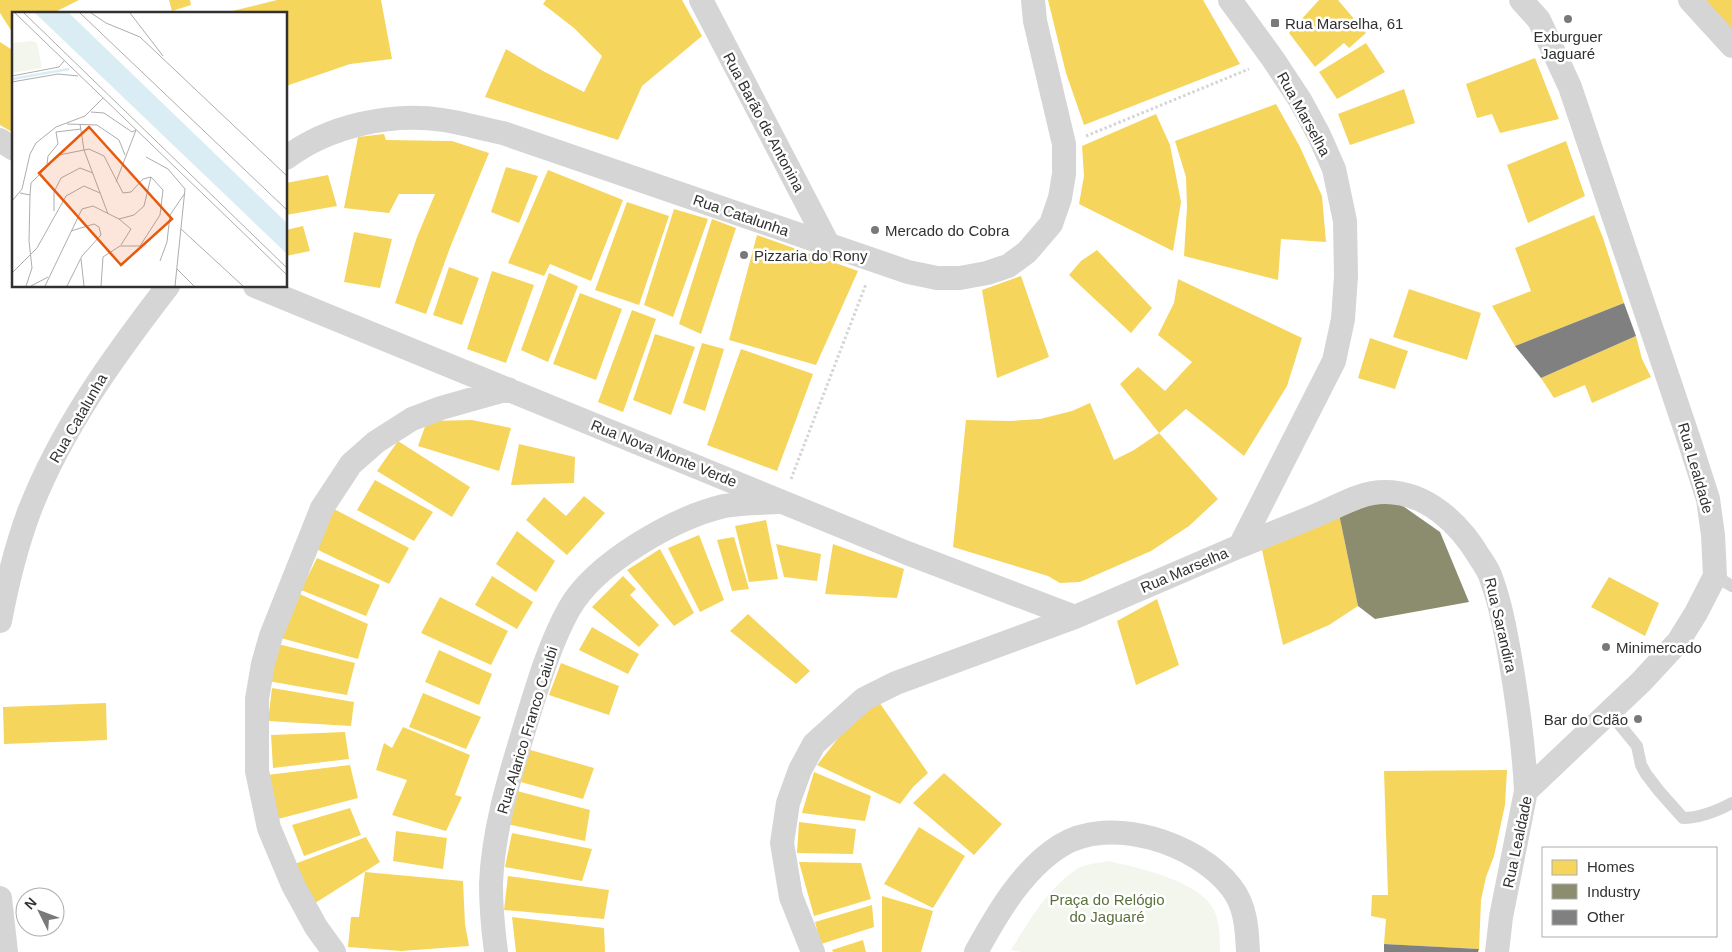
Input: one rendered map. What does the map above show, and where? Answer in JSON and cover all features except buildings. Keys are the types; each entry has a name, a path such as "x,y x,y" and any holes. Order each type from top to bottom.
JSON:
{"street":[{"name":"Rua Barão de Antonina","path":"701,0 828,244"},
{"name":"Rua Catalunha","path":"288,157 331,133 375,120 410,118 442,120 503,133 908,272 938,278 960,278 987,273 1008,266 1027,252 1051,224 1060,198 1064,174 1064,144 1035,21 1033,0"},
{"name":"Rua Marselha","path":"813,952 791,897 782,843 788,803 800,770 814,744 864,699 896,683 1075,617 1240,546 1334,361 1343,319 1346,276 1345,221 1334,169 1319,135 1300,100 1230,0"},
{"name":"Rua Lealdade","path":"1497,952 1501,917 1526,791 1641,682 1678,642 1696,613 1723,581 1713,535 1708,499 1570,87 1539,20 1521,0"},
{"path":"1690,0 1732,46"},
{"path":"0,140 12,148"},
{"name":"Rua Catalunha","path":"0,622 9,574 30,511 60,444 123,345 166,288"},
{"name":"Rua Nova Monte Verde","path":"260,288 907,553 1075,617"},
{"path":"334,952 316,927 293,885 268,828 257,771 257,699 263,664 271,636 322,508 351,464 376,442 412,419 441,408 508,389"},
{"name":"Rua Sarandira","path":"1240,546 1318,515 1352,499 1371,493 1386,492 1421,500 1448,518 1471,543 1491,576 1505,629 1517,698 1526,791"},
{"name":"Rua Alarico Franco Caiubi","path":"496,952 491,883 496,838 504,800 544,664 570,607 598,576 626,552 658,532 694,516 725,506 782,501"},
{"path":"976,952 988,930 1018,886 1044,858 1060,846 1076,838 1110,832 1137,834 1165,843 1198,858 1216,871 1232,887 1241,904 1247,926 1248,952"},
{"path":"0,898 6,952"}],"lane":[{"path":"1610,713 1637,746 1641,765 1646,774 1659,792 1683,818 1693,818 1732,803"}],"path":[{"path":"1064,144 1273,59"},
{"path":"782,501 875,260"}],"green space":[{"name":"Praça do Relógio do Jaguaré","path":"1108,861 1150,871 1182,883 1207,900 1214,910 1217,920 1220,952 1021,952 1011,950 1040,906 1057,886 1077,869"}],"place":[{"name":"Exburguer Jaguaré","path":"1568,19"},
{"name":"Rua Marselha, 61","path":"1275,23"},
{"name":"Mercado do Cobra","path":"875,230"},
{"name":"Pizzaria do Rony","path":"744,255"},
{"name":"Minimercado","path":"1606,647"},
{"name":"Bar do Cdão","path":"1638,719"}]}
